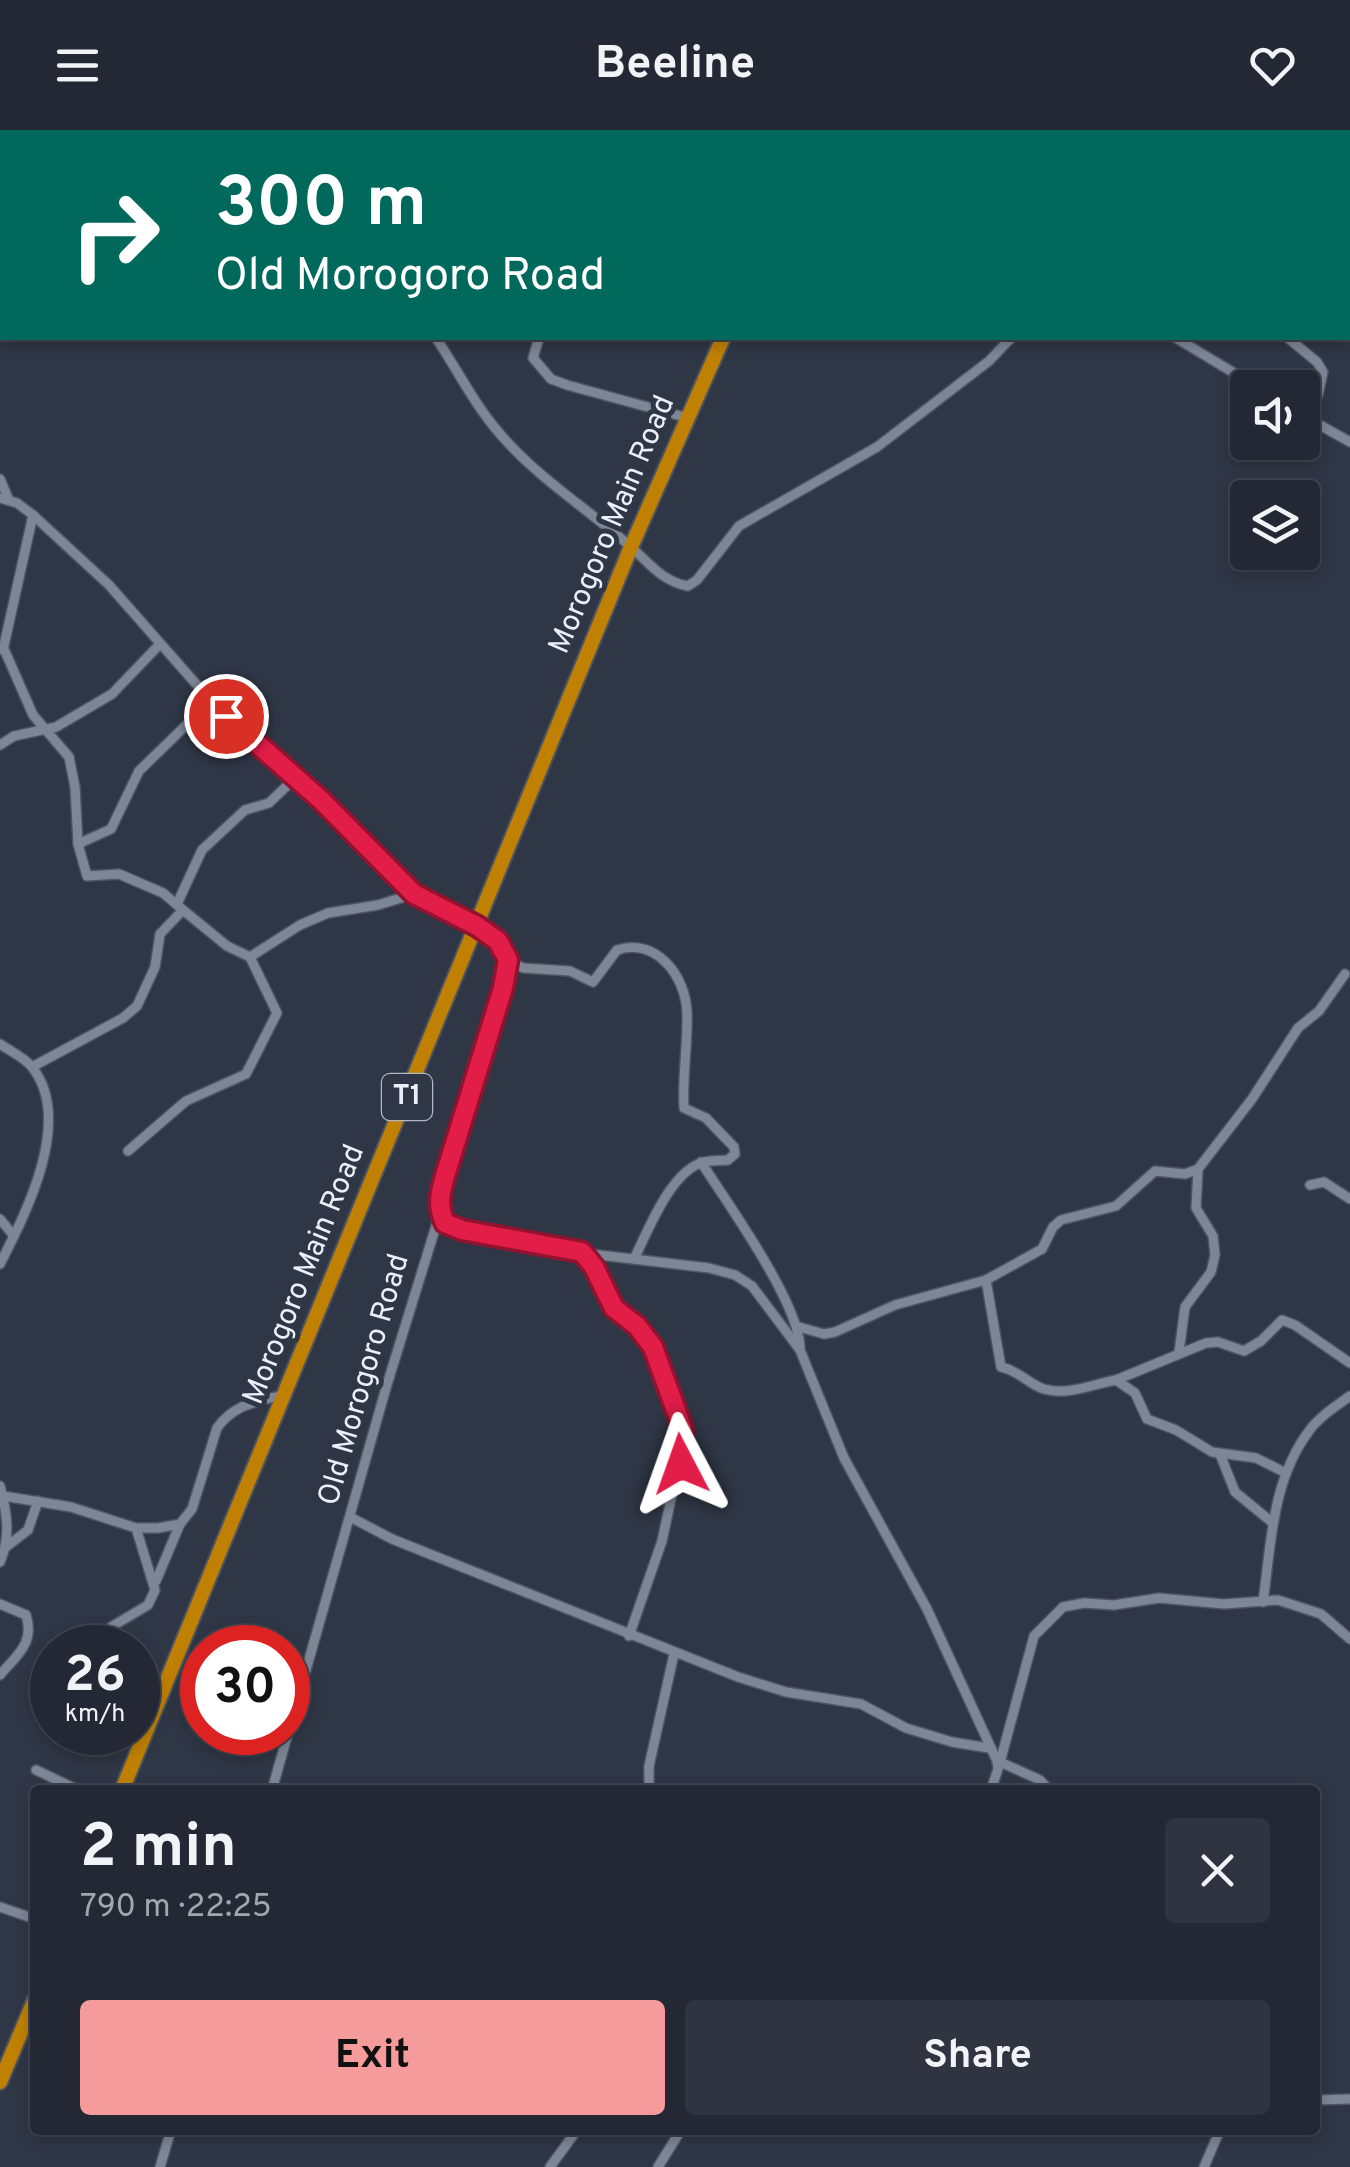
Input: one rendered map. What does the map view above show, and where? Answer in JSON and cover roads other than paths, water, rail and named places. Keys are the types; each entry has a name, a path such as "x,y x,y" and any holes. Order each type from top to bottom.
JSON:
{"highway":[{"name":"Morogoro Main Road","path":"124,1785 631,548 722,340"},
{"path":"0,2082 30,2011"}],"street":[{"path":"437,340 509,445 653,570 688,586 739,526 877,447 989,361 1009,340"},
{"path":"538,340 532,358 551,378 688,418"},
{"path":"1179,340 1230,371"},
{"path":"1290,340 1317,362 1322,372 1320,384"},
{"path":"1320,424 1350,442"},
{"path":"0,479 4,499 33,515 109,585 210,701 414,894 477,926 498,941 508,960 523,968 570,972 593,982 617,950 638,947 660,955 676,976 686,1006 684,1108 706,1118 735,1150 728,1160 701,1162 672,1187 634,1259"},
{"path":"33,515 2,650 33,715 64,748 72,764 78,844 89,878 120,874 163,893 227,946 250,956 277,1012 252,1066 240,1079 186,1102 128,1151"},
{"path":"0,745 23,733 46,730 118,690 160,644"},
{"path":"78,844 111,829 139,771 210,701"},
{"path":"32,1067 123,1018 137,1006 155,968 160,934 180,907 202,850 246,810 269,803 295,778"},
{"path":"250,956 328,913 414,894"},
{"name":"Old Morogoro Road","path":"273,1785 440,1213 438,1203 445,1176 503,988 508,960"},
{"path":"799,1327 824,1334 835,1332 896,1305 986,1280 1042,1249 1053,1227 1062,1220 1116,1206 1155,1171 1184,1174 1198,1169 1252,1099 1298,1028 1319,1010 1345,974"},
{"path":"0,1044 32,1067 48,1097 48,1126 28,1208 0,1264"},
{"path":"701,1162 750,1236 799,1327 800,1350"},
{"path":"1180,1352 1185,1307 1211,1272 1215,1256 1213,1236 1196,1208 1198,1169"},
{"path":"1310,1185 1324,1182 1350,1199"},
{"path":"440,1213 445,1223 462,1230 582,1252 709,1268 742,1279 766,1302 800,1350 844,1458 927,1609 999,1766 1044,1785"},
{"path":"0,1219 14,1236"},
{"path":"582,1252 614,1308 637,1326 653,1347 684,1438 662,1540 629,1636"},
{"path":"986,1280 1001,1367 1021,1373 1049,1390 1082,1389 1116,1380 1212,1342 1244,1351 1282,1320 1350,1362"},
{"path":"1116,1380 1136,1393 1146,1419 1220,1454 1256,1458 1286,1473"},
{"path":"114,1625 148,1605 180,1524 192,1509 216,1428 235,1408 286,1394"},
{"path":"1263,1602 1272,1523 1286,1473 1309,1430 1350,1396"},
{"path":"1220,1454 1235,1492 1272,1523"},
{"path":"0,1562 8,1523 1,1491 92,1512 136,1528 180,1524"},
{"path":"6,1547 28,1530 38,1501"},
{"path":"352,1518 392,1539 674,1654 786,1692 861,1704 906,1728 990,1748"},
{"path":"136,1528 155,1584"},
{"path":"992,1785 1034,1636 1063,1606 1084,1602 1114,1606 1158,1598 1224,1604 1278,1600 1320,1614 1350,1639"},
{"path":"0,1604 26,1614 28,1645 0,1675"},
{"path":"649,1785 649,1766 674,1654"},
{"path":"36,1770 68,1785"},
{"path":"0,1907 30,1917"},
{"path":"1320,2100 1350,2099"},
{"path":"160,2167 170,2135"},
{"path":"550,2167 573,2135"},
{"path":"658,2167 678,2135"},
{"path":"1204,2167 1218,2135"}]}
